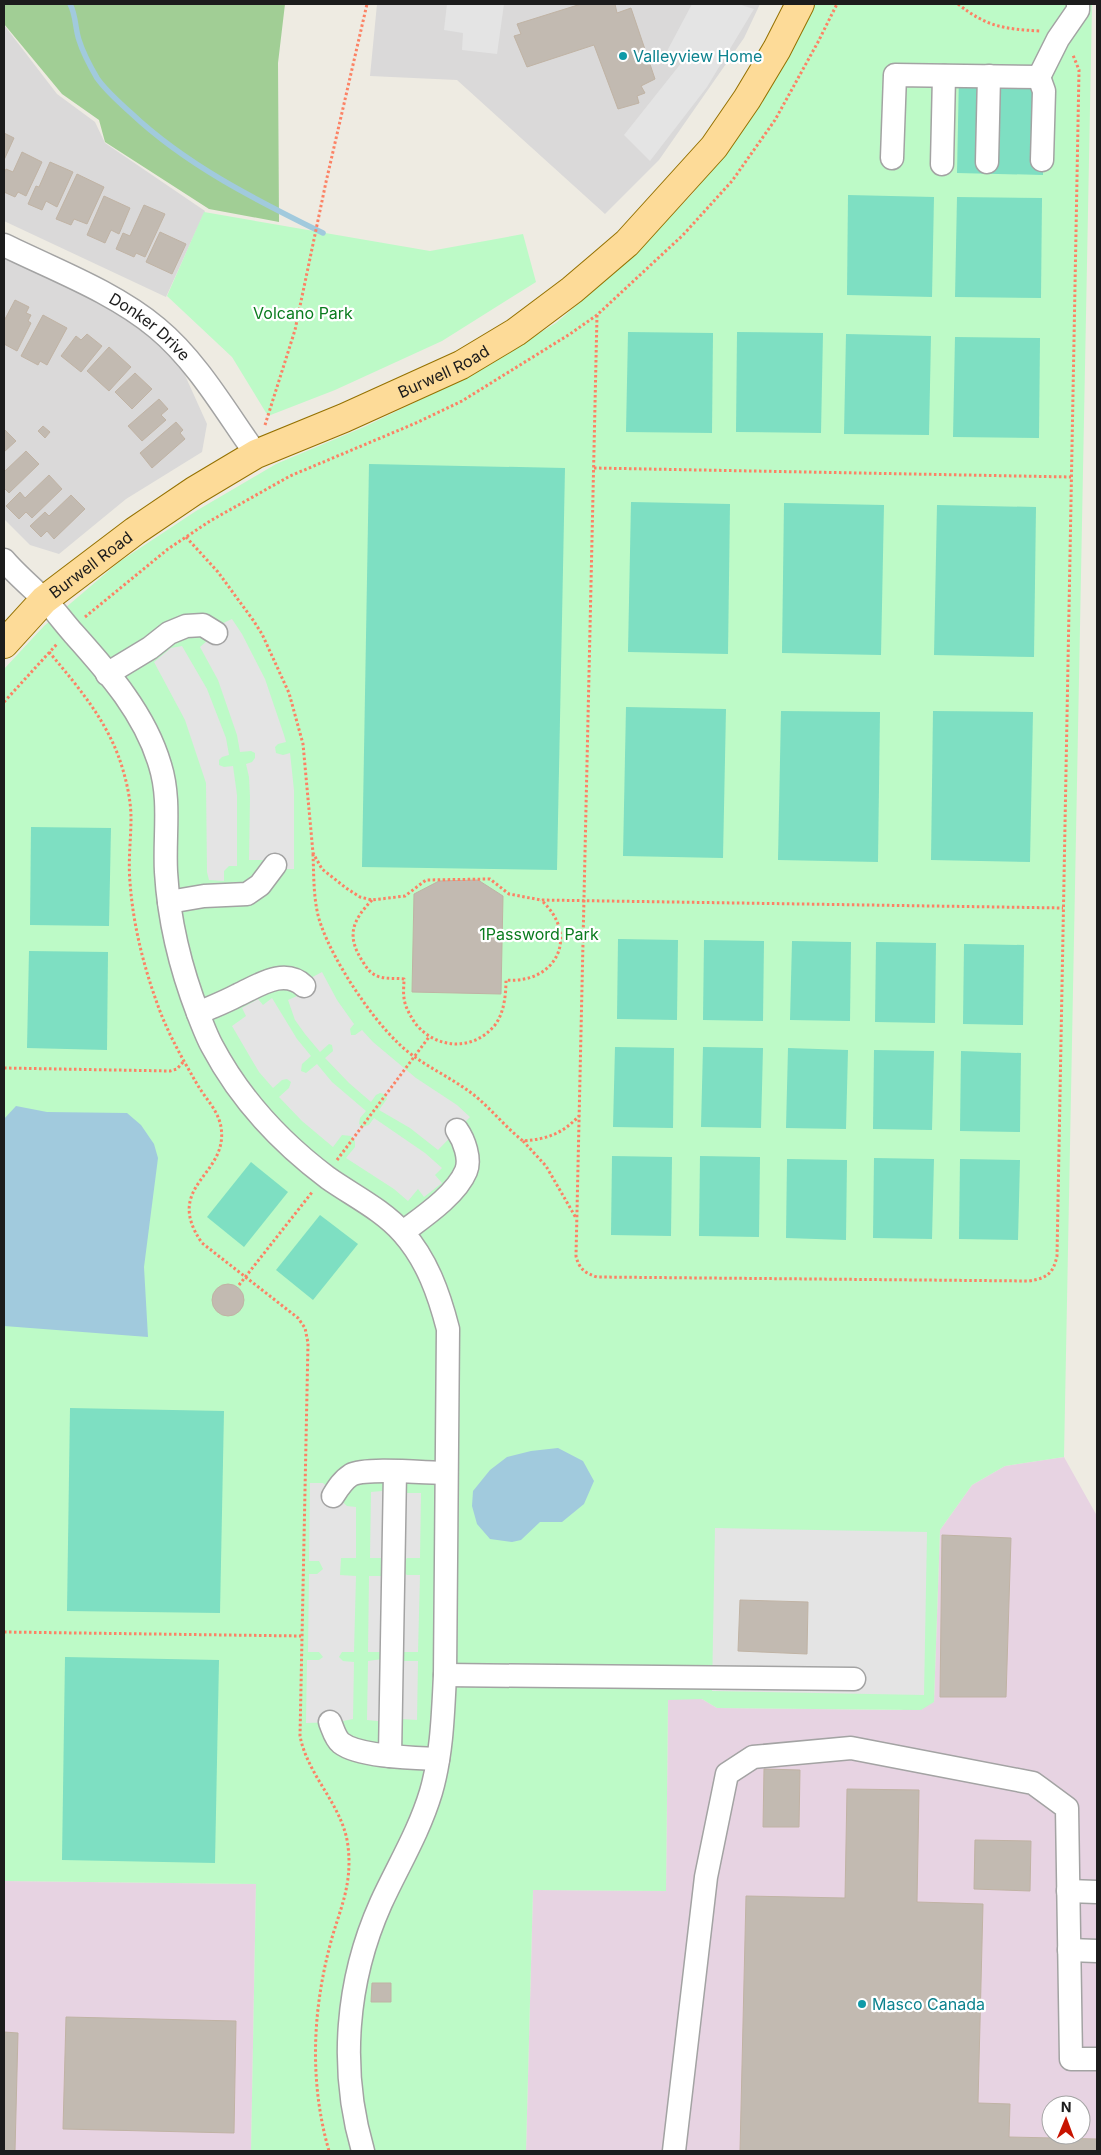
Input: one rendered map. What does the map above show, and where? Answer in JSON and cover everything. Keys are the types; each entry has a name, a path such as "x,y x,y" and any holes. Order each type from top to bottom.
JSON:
{"main road":[{"name":"Burwell Road","path":"4,644 44,600 143,526 194,491 256,454 353,414 461,365 516,332 572,290 627,243 714,147 747,99 777,49 800,4"}],"street":[{"path":"1042,160 1044,91 1039,77 1058,39 1078,10 1078,4"},
{"path":"892,158 895,75 1039,77"},
{"path":"942,164 944,76"},
{"path":"988,162 989,76"},
{"name":"Donker Drive","path":"4,245 126,305 158,329 187,357 256,454"},
{"path":"4,560 44,600 123,692 136,710 160,764 166,803 166,871 169,902 179,959 211,1045 243,1096 267,1125 325,1176 376,1210 403,1232 433,1280 448,1329 445,1675 438,1759 431,1792 418,1830 372,1926 359,1966 351,2005 348,2043 351,2092 354,2118 363,2151"},
{"path":"107,674 150,648 169,632 186,626 203,625 216,633"},
{"path":"169,902 204,896 246,894 260,885 275,865"},
{"path":"198,1013 272,979 288,978 300,982 304,986"},
{"path":"403,1232 441,1202 457,1185 467,1169 466,1148 458,1130"},
{"path":"333,1496 341,1484 352,1474 367,1471 446,1473"},
{"path":"390,1756 395,1472"},
{"path":"445,1675 854,1679"},
{"path":"330,1722 339,1742 348,1747 390,1756 438,1759"},
{"path":"674,2151 706,1878 726,1774 753,1757 851,1748 1033,1783 1067,1808 1071,2059 1097,2059"},
{"path":"1068,1891 1097,1892"},
{"path":"1069,1950 1097,1950"}],"path":[{"path":"265,425 295,330 326,182 367,4"},
{"path":"597,315 576,1256 578,1265 581,1270 597,1277 1029,1281 1041,1279 1054,1268 1057,1256 1079,70 1072,53 1058,39 1041,31 993,26 976,18 958,4"},
{"path":"594,468 1071,477"},
{"path":"186,537 218,572 253,620 262,634 289,693 303,744 314,853 316,904 321,925 333,952 358,993 398,1044 471,1093 523,1141 546,1166 577,1218"},
{"path":"49,652 86,697 104,726 118,755 126,783 131,815 130,880 139,944 157,1005 169,1034 198,1086 212,1106 221,1126 221,1144 214,1162 196,1186 190,1199 189,1214 193,1230 202,1243 298,1318 305,1328 308,1343 300,1736 303,1753 311,1770 332,1802 343,1826 348,1846 346,1896 329,1948 323,1977 315,2043 315,2081 318,2106 328,2151"},
{"path":"314,853 322,869 334,880 360,897 372,900 405,896 426,880 490,879 509,894 541,900 1063,908"},
{"path":"372,900 358,916 352,931 353,944 360,959 368,970 380,977 404,979 404,998 409,1014 420,1029 434,1040 453,1045 467,1044 495,1025 504,1002 506,980 518,981 536,976 548,968 558,956 561,942 558,923 551,909 541,900"},
{"path":"4,1068 170,1071 177,1069 184,1062"},
{"path":"523,1141 550,1138 569,1127 579,1115"},
{"path":"4,1632 301,1636"}],"shaded area":[{"path":"377,4 760,4 744,38 659,160 605,214 457,80 370,76"},
{"path":"447,4 504,4 497,54 462,50 463,33 444,30"},
{"path":"692,4 738,4 754,9 707,87 650,161 624,135 682,62 666,53"},
{"path":"4,25 57,94 95,122 105,143 205,211 166,297 4,221"},
{"path":"4,252 96,297 174,351 207,424 202,452 126,499 59,554 30,545 4,519"},
{"path":"232,619 242,634 265,679 284,735 286,742 275,747 276,753 283,755 290,753 294,790 294,869 286,869 263,860 249,860 250,797 246,764 252,762 255,758 255,753 251,751 240,752 237,735 218,680 200,647 219,625"},
{"path":"182,646 207,689 226,738 229,755 219,760 219,765 224,767 233,766 237,795 237,866 229,866 224,871 224,881 209,880 207,872 206,783 185,720 154,662 171,648"},
{"path":"322,972 337,1000 354,1024 350,1029 351,1035 355,1035 362,1030 373,1042 416,1078 457,1105 470,1117 438,1150 410,1128 379,1110 387,1099 384,1094 376,1095 371,1102 349,1083 325,1058 333,1051 332,1045 329,1044 320,1052 295,1020 288,1000 297,996 309,979"},
{"path":"272,998 297,1039 311,1056 302,1064 301,1071 306,1073 317,1064 332,1082 366,1111 360,1118 359,1124 362,1127 369,1125 374,1118 425,1153 442,1168 435,1175 442,1183 424,1197 418,1189 408,1201 394,1189 346,1158 355,1147 355,1141 351,1136 342,1135 333,1147 302,1121 279,1097 289,1088 291,1082 287,1079 282,1080 273,1088 259,1072 232,1026 246,1016 242,1008 258,999 263,1005"},
{"path":"1064,1457 1097,1516 1097,2151 526,2151 533,1890 666,1891 668,1699 702,1699 717,1708 900,1710 934,1702 940,1530 972,1485 1005,1466"},
{"path":"310,1483 323,1483 347,1506 356,1507 356,1558 341,1558 340,1575 356,1576 354,1652 342,1652 339,1657 343,1661 354,1662 353,1719 338,1722 306,1723 307,1660 319,1660 323,1657 319,1652 308,1652 309,1574 317,1574 323,1569 319,1561 309,1561"},
{"path":"385,1489 406,1493 421,1493 420,1558 407,1558 404,1561 403,1572 407,1575 420,1575 418,1652 404,1652 400,1655 403,1661 418,1661 417,1720 402,1719 398,1723 367,1720 368,1661 382,1659 381,1652 368,1652 369,1576 383,1576 383,1558 370,1558 371,1492"},
{"path":"715,1528 927,1532 924,1695 712,1691"},
{"path":"4,1881 256,1884 251,2151 4,2151"}],"green space":[{"path":"4,4 285,4 278,63 279,222 209,209 105,142 99,120 62,94 4,24"},
{"name":"1Password Park","path":"814,4 1092,4 1064,1457 1005,1466 972,1485 940,1530 934,1702 921,1710 717,1708 702,1699 668,1700 666,1891 533,1890 526,2151 251,2151 256,1884 4,1881 4,669 44,626 119,562 196,511 276,464 364,427 463,379 556,323 630,259 693,193 755,110 806,22"},
{"path":"959,74 1044,75 1043,175 957,173"},
{"path":"848,195 934,197 932,297 847,295"},
{"path":"957,197 1042,198 1041,298 955,297"},
{"name":"Volcano Park","path":"204,212 430,251 523,234 536,282 442,341 335,390 268,416 232,357 167,296"},
{"path":"628,332 713,333 712,433 626,432"},
{"path":"737,332 823,333 821,433 736,432"},
{"path":"846,334 931,336 929,435 844,434"},
{"path":"955,337 1040,338 1039,438 953,437"},
{"path":"369,464 565,468 557,870 362,867"},
{"path":"631,502 730,504 728,654 628,652"},
{"path":"784,503 884,505 881,655 782,653"},
{"path":"937,505 1036,507 1034,657 934,655"},
{"path":"626,707 726,709 723,858 623,856"},
{"path":"781,711 880,712 878,862 778,860"},
{"path":"933,711 1033,712 1030,862 931,860"},
{"path":"31,827 111,828 109,926 30,925"},
{"path":"618,939 678,940 677,1020 617,1019"},
{"path":"704,940 764,941 763,1021 703,1020"},
{"path":"792,941 851,942 850,1021 790,1020"},
{"path":"876,942 936,943 935,1023 875,1022"},
{"path":"964,944 1024,945 1023,1025 963,1024"},
{"path":"29,951 108,952 107,1050 27,1048"},
{"path":"615,1047 674,1048 673,1128 613,1127"},
{"path":"703,1047 763,1048 761,1128 701,1127"},
{"path":"788,1048 848,1050 846,1129 786,1128"},
{"path":"874,1050 934,1051 932,1130 873,1129"},
{"path":"961,1051 1021,1053 1020,1132 960,1131"},
{"path":"612,1156 672,1157 671,1236 611,1235"},
{"path":"700,1156 760,1157 759,1237 699,1236"},
{"path":"874,1158 934,1159 932,1239 873,1238"},
{"path":"787,1159 847,1160 846,1240 786,1238"},
{"path":"960,1159 1020,1160 1018,1240 959,1239"},
{"path":"251,1162 288,1192 244,1247 207,1217"},
{"path":"320,1215 358,1244 313,1300 276,1270"},
{"path":"70,1408 224,1411 220,1613 67,1611"},
{"path":"65,1657 219,1660 215,1863 62,1860"}],"water":[{"path":"16,1106 47,1112 127,1113 141,1125 154,1144 158,1158 144,1267 148,1337 4,1326 4,1119"},
{"path":"558,1448 583,1461 594,1481 584,1504 562,1522 540,1522 521,1540 512,1542 490,1539 477,1524 472,1506 473,1491 490,1470 507,1457 531,1451"}],"building":[{"name":"Valleyview Home","path":"581,4 615,4 617,13 631,8 655,79 641,86 645,93 637,96 639,103 618,109 594,45 527,67 514,36 521,34 517,24"},
{"path":"4,133 14,138 4,160"},
{"path":"22,152 42,162 26,196 18,192 15,197 4,192 4,174 6,169 13,172"},
{"path":"50,162 73,172 57,207 46,201 42,210 28,204 36,186 39,187"},
{"path":"77,174 104,187 87,224 74,219 71,225 56,219"},
{"path":"104,196 130,208 119,234 111,230 105,243 87,235"},
{"path":"144,205 165,214 145,257 136,253 134,257 116,249 123,233 130,236"},
{"path":"160,232 186,244 172,274 146,262"},
{"path":"15,300 29,307 26,313 31,315 28,321 31,323 17,351 4,344 4,321"},
{"path":"43,315 67,328 47,365 40,361 38,365 21,356"},
{"path":"87,334 102,346 81,372 61,356 76,336 81,340"},
{"path":"109,347 131,367 109,391 87,371"},
{"path":"135,373 152,389 132,409 115,392"},
{"path":"159,399 168,409 161,415 166,420 142,441 128,426"},
{"path":"176,422 183,430 180,433 185,439 152,468 140,453"},
{"path":"43,426 50,432 45,438 38,431"},
{"path":"4,429 16,441 4,452"},
{"path":"26,451 39,464 9,493 4,488 4,472"},
{"path":"49,475 62,489 32,518 26,512 19,519 6,506 20,492 25,498"},
{"path":"71,495 85,509 54,539 47,531 41,537 30,526 45,512 49,516"},
{"path":"478,880 503,896 501,994 412,992 414,894 439,881"},
{"path":"228,1284 240,1288 244,1300 240,1312 228,1316 216,1312 212,1300 216,1288"},
{"path":"942,1535 1011,1538 1006,1697 940,1697"},
{"path":"740,1600 808,1602 807,1654 738,1651"},
{"path":"764,1769 800,1770 799,1827 763,1827"},
{"name":"Masco Canada","path":"847,1789 919,1790 917,1902 983,1904 978,2103 1010,2104 1009,2137 1041,2138 1041,2145 1091,2145 1091,2139 1097,2139 1097,2151 740,2151 746,1896 845,1898"},
{"path":"975,1840 1031,1841 1030,1891 974,1889"},
{"path":"372,1983 391,1983 391,2002 371,2002"},
{"path":"66,2017 236,2021 234,2133 63,2129"},
{"path":"4,2032 18,2033 15,2151 4,2151"}],"waterway":[{"path":"70,4 81,45 94,73 109,92 131,113 152,132 198,165 272,208 323,233"}],"place":[{"name":"Valleyview Home","path":"623,56"},
{"name":"Masco Canada","path":"862,2004"}]}
